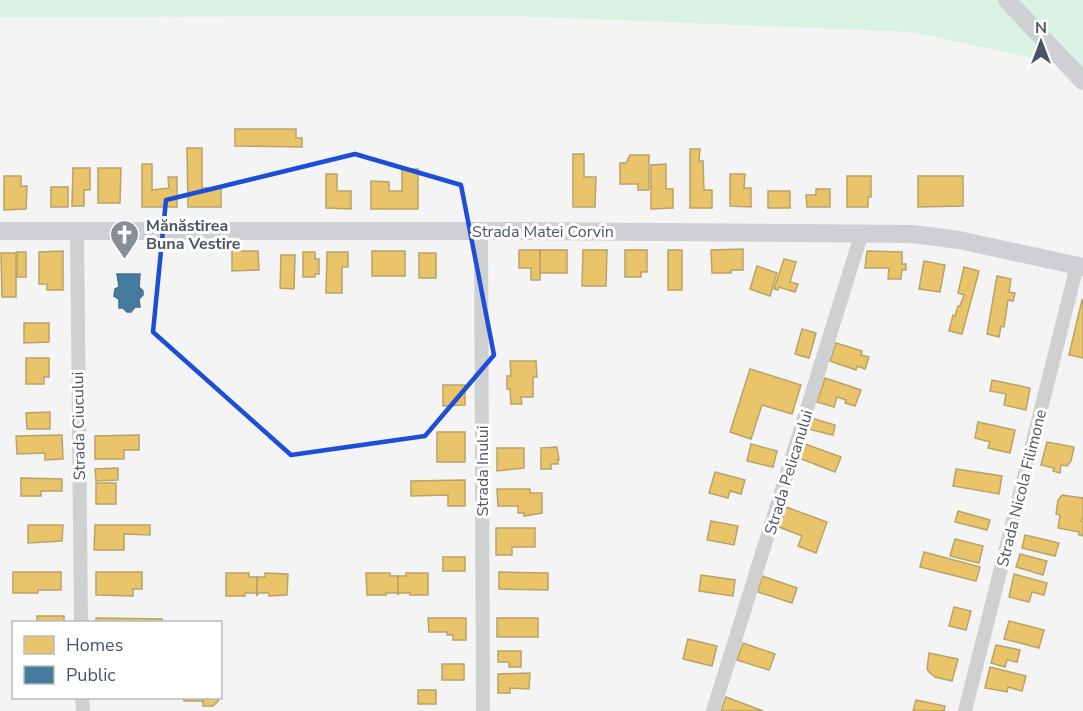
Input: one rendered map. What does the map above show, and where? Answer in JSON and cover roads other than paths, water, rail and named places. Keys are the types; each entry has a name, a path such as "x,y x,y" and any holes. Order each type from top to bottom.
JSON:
{"main road":[{"path":"1007,0 1083,81"},
{"name":"Strada Matei Corvin","path":"0,231 862,232 941,237 1080,266"}],"street":[{"name":"Strada Ciucului","path":"77,230 81,621"},
{"name":"Strada Inului","path":"481,231 483,711"},
{"name":"Strada Pelicanului","path":"713,711 862,232"},
{"name":"Strada Nicola Filimone","path":"965,711 1080,266"}],"place":[{"name":"Mănăstirea Buna Vestire","path":"125,260"}]}
